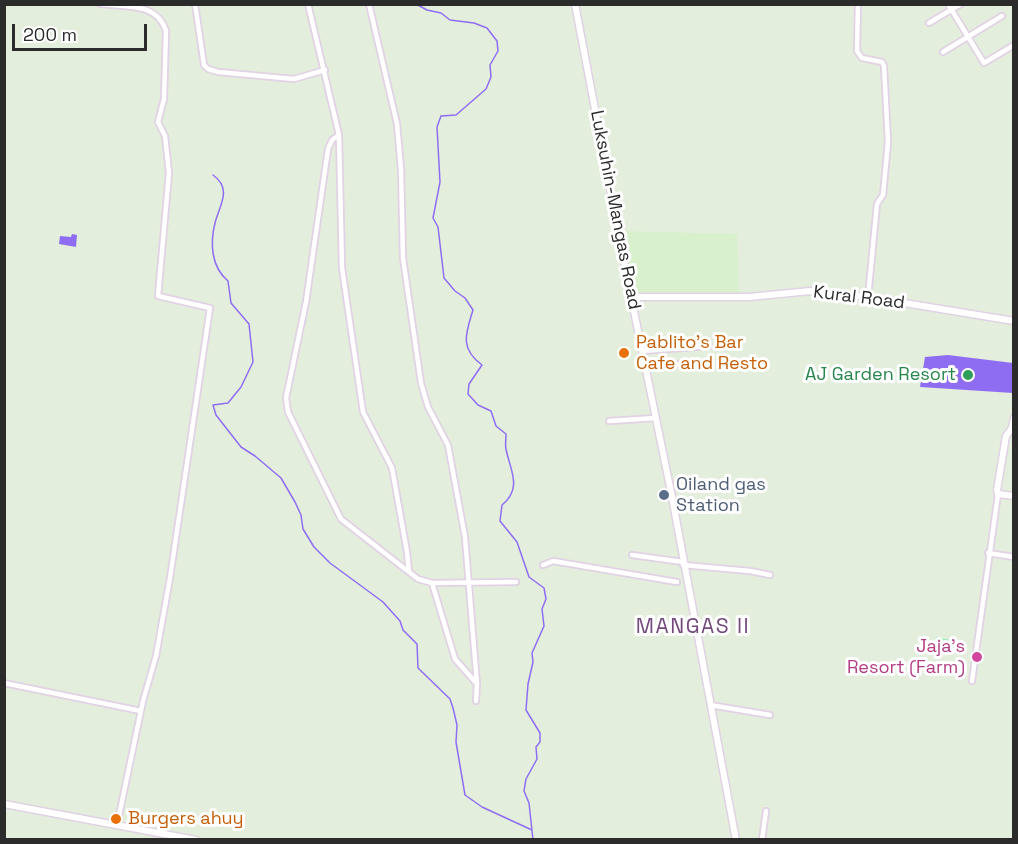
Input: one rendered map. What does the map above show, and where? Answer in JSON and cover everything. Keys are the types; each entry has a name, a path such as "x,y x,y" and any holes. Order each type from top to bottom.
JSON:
{"main road":[{"name":"Luksuhin-Mangas Road","path":"575,4 736,840"},
{"name":"Kural Road","path":"631,297 779,296 799,291 868,297 1014,321"},
{"path":"1014,418 1012,428 1006,436 998,494 1014,496"},
{"path":"4,804 196,840"}],"street":[{"path":"100,4 147,9 157,14 164,24 166,31 164,99 158,122 165,136 169,173 158,296 210,308 170,578 156,656 141,711 117,825"},
{"path":"195,4 204,65 208,69 218,72 294,79 325,70"},
{"path":"308,4 339,135 342,268 363,412 394,475 409,572"},
{"path":"369,4 397,124 401,169 403,258 421,383 428,407 450,453 465,537 477,684 476,701"},
{"path":"858,4 858,51 862,58 882,62 884,66 888,142 883,195 877,204 868,297"},
{"path":"948,4 984,63 1014,45"},
{"path":"929,23 962,4"},
{"path":"943,52 1002,16"},
{"path":"339,135 332,140 328,149 306,302 285,404 341,519 409,572 425,582 432,583 516,582"},
{"path":"642,351 709,346"},
{"path":"644,365 699,364"},
{"path":"609,421 656,418"},
{"path":"972,681 998,494"},
{"path":"988,553 1014,557"},
{"path":"632,555 770,575"},
{"path":"543,565 553,561 688,584"},
{"path":"432,583 455,659 477,684"},
{"path":"4,683 141,711"},
{"path":"710,705 770,715"},
{"path":"762,840 766,811"}],"shaded area":[{"path":"622,231 737,234 739,293 632,294"},
{"path":"72,234 77,235 76,247 59,244 60,236 71,237"},
{"name":"AJ Garden Resort","path":"948,355 1013,363 1013,393 920,387 925,357"}],"green space":[{"path":"936,637 955,641 953,652 934,648"}],"waterway":[{"path":"416,4 427,10 441,13 450,20 474,23 487,28 497,41 498,51 490,65 491,77 486,89 456,115 441,116 437,127 440,182 433,218 438,227 444,278 455,291 465,298 473,310 466,340 470,352 482,365 469,384 468,394 478,405 491,411 496,426 506,434 506,447 514,485 508,499 502,505 500,521 517,542 529,577 544,588 546,599 542,609 544,626 532,653 533,662 526,710 540,733 540,742 536,747 537,759 526,779 524,791 529,803 533,840"},
{"path":"213,175 219,180 223,192 213,231 213,254 218,269 228,281 231,303 249,324 253,362 241,387 228,403 213,405 216,415 241,447 281,478 295,502 301,515 303,529 314,547 330,563 383,602 400,621 403,630 417,644 418,668 450,699 453,708 465,795 482,807 532,830"}],"place":[{"name":"Pablito’s Bar Cafe and Resto","path":"624,353"},
{"name":"AJ Garden Resort","path":"968,375"},
{"name":"Oiland gas Station","path":"664,495"},
{"name":"Jaja's Resort (Farm)","path":"977,657"},
{"name":"Burgers ahuy","path":"116,819"}],"district":[{"name":"MANGAS II","path":"693,627"}]}
